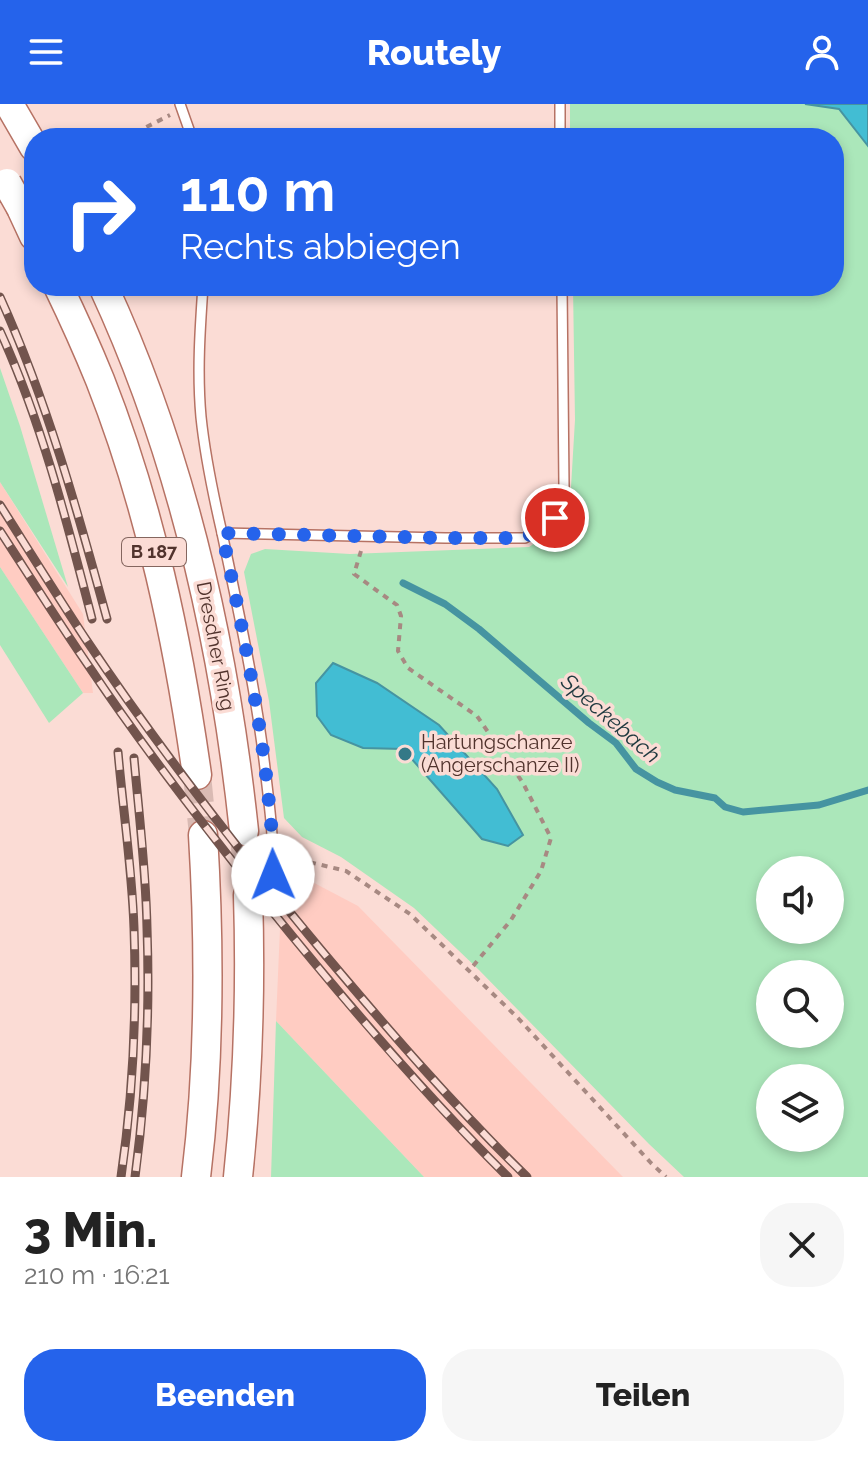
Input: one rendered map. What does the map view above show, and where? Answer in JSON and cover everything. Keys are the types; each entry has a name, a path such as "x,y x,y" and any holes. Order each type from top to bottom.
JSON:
{"main road":[{"path":"9,104 24,130"},
{"path":"4,177 24,214"},
{"name":"Dresdner Ring","path":"62,296 101,383 143,511 172,627 197,775"},
{"name":"Dresdner Ring","path":"107,296 164,440 200,564 224,682 244,831"},
{"path":"196,1177 208,1019 203,835"},
{"path":"238,1177 248,1048 248,895"}],"lane":[{"path":"560,104 560,128"},
{"path":"181,106 189,128"},
{"path":"202,296 199,350 201,415 209,475 249,660 274,846 273,875"},
{"path":"222,533 525,538 555,518 564,487 562,296"}],"path":[{"path":"142,128 181,106"},
{"path":"365,537 354,574 397,605 401,616 398,651 408,668 477,716 523,783 551,838 534,883 511,920 469,971"},
{"path":"274,846 301,860 346,871 410,914 518,1018 666,1177"}],"shaded area":[{"path":"0,482 83,614 93,693 83,693 0,567"},
{"path":"301,876 358,906 623,1177 424,1177 276,1021 282,882 289,877"}],"green space":[{"path":"570,104 805,104 839,108 868,146 868,1177 684,1177 414,908 341,857 302,837 284,818 269,701 244,572 251,554 265,549 350,554 529,547 563,524 571,487 575,420 573,296 844,296 844,128 570,128"},
{"path":"0,368 20,426 68,587 0,482"},
{"path":"0,567 83,693 49,723 0,645"},
{"path":"276,1021 424,1177 271,1177"}],"water":[{"path":"805,104 868,104 868,146 839,109"},
{"path":"333,663 377,683 439,725 497,789 523,835 508,846 482,839 403,749 363,748 331,735 317,716 316,683"}],"waterway":[{"name":"Speckebach","path":"403,583 445,604 479,629 616,743 636,769 657,782 675,790 715,798 725,807 743,812 819,805 868,790"}],"tunnel":[{"path":"197,775 203,835"},
{"path":"244,831 248,895"}],"railway":[{"path":"0,297 47,416 107,619"},
{"path":"0,331 41,437 92,619"},
{"path":"0,505 113,679 233,841 400,1042 527,1177"},
{"path":"0,531 111,699 244,876 384,1044 508,1177"},
{"path":"118,752 135,959 131,1084 121,1177"},
{"path":"134,758 145,885 148,991 142,1115 135,1177"}],"place":[{"name":"Hartungschanze (Angerschanze II)","path":"405,754"}],"route":[{"path":"273,875 274,846 263,753 249,660 222,533 525,538 555,518"}]}
